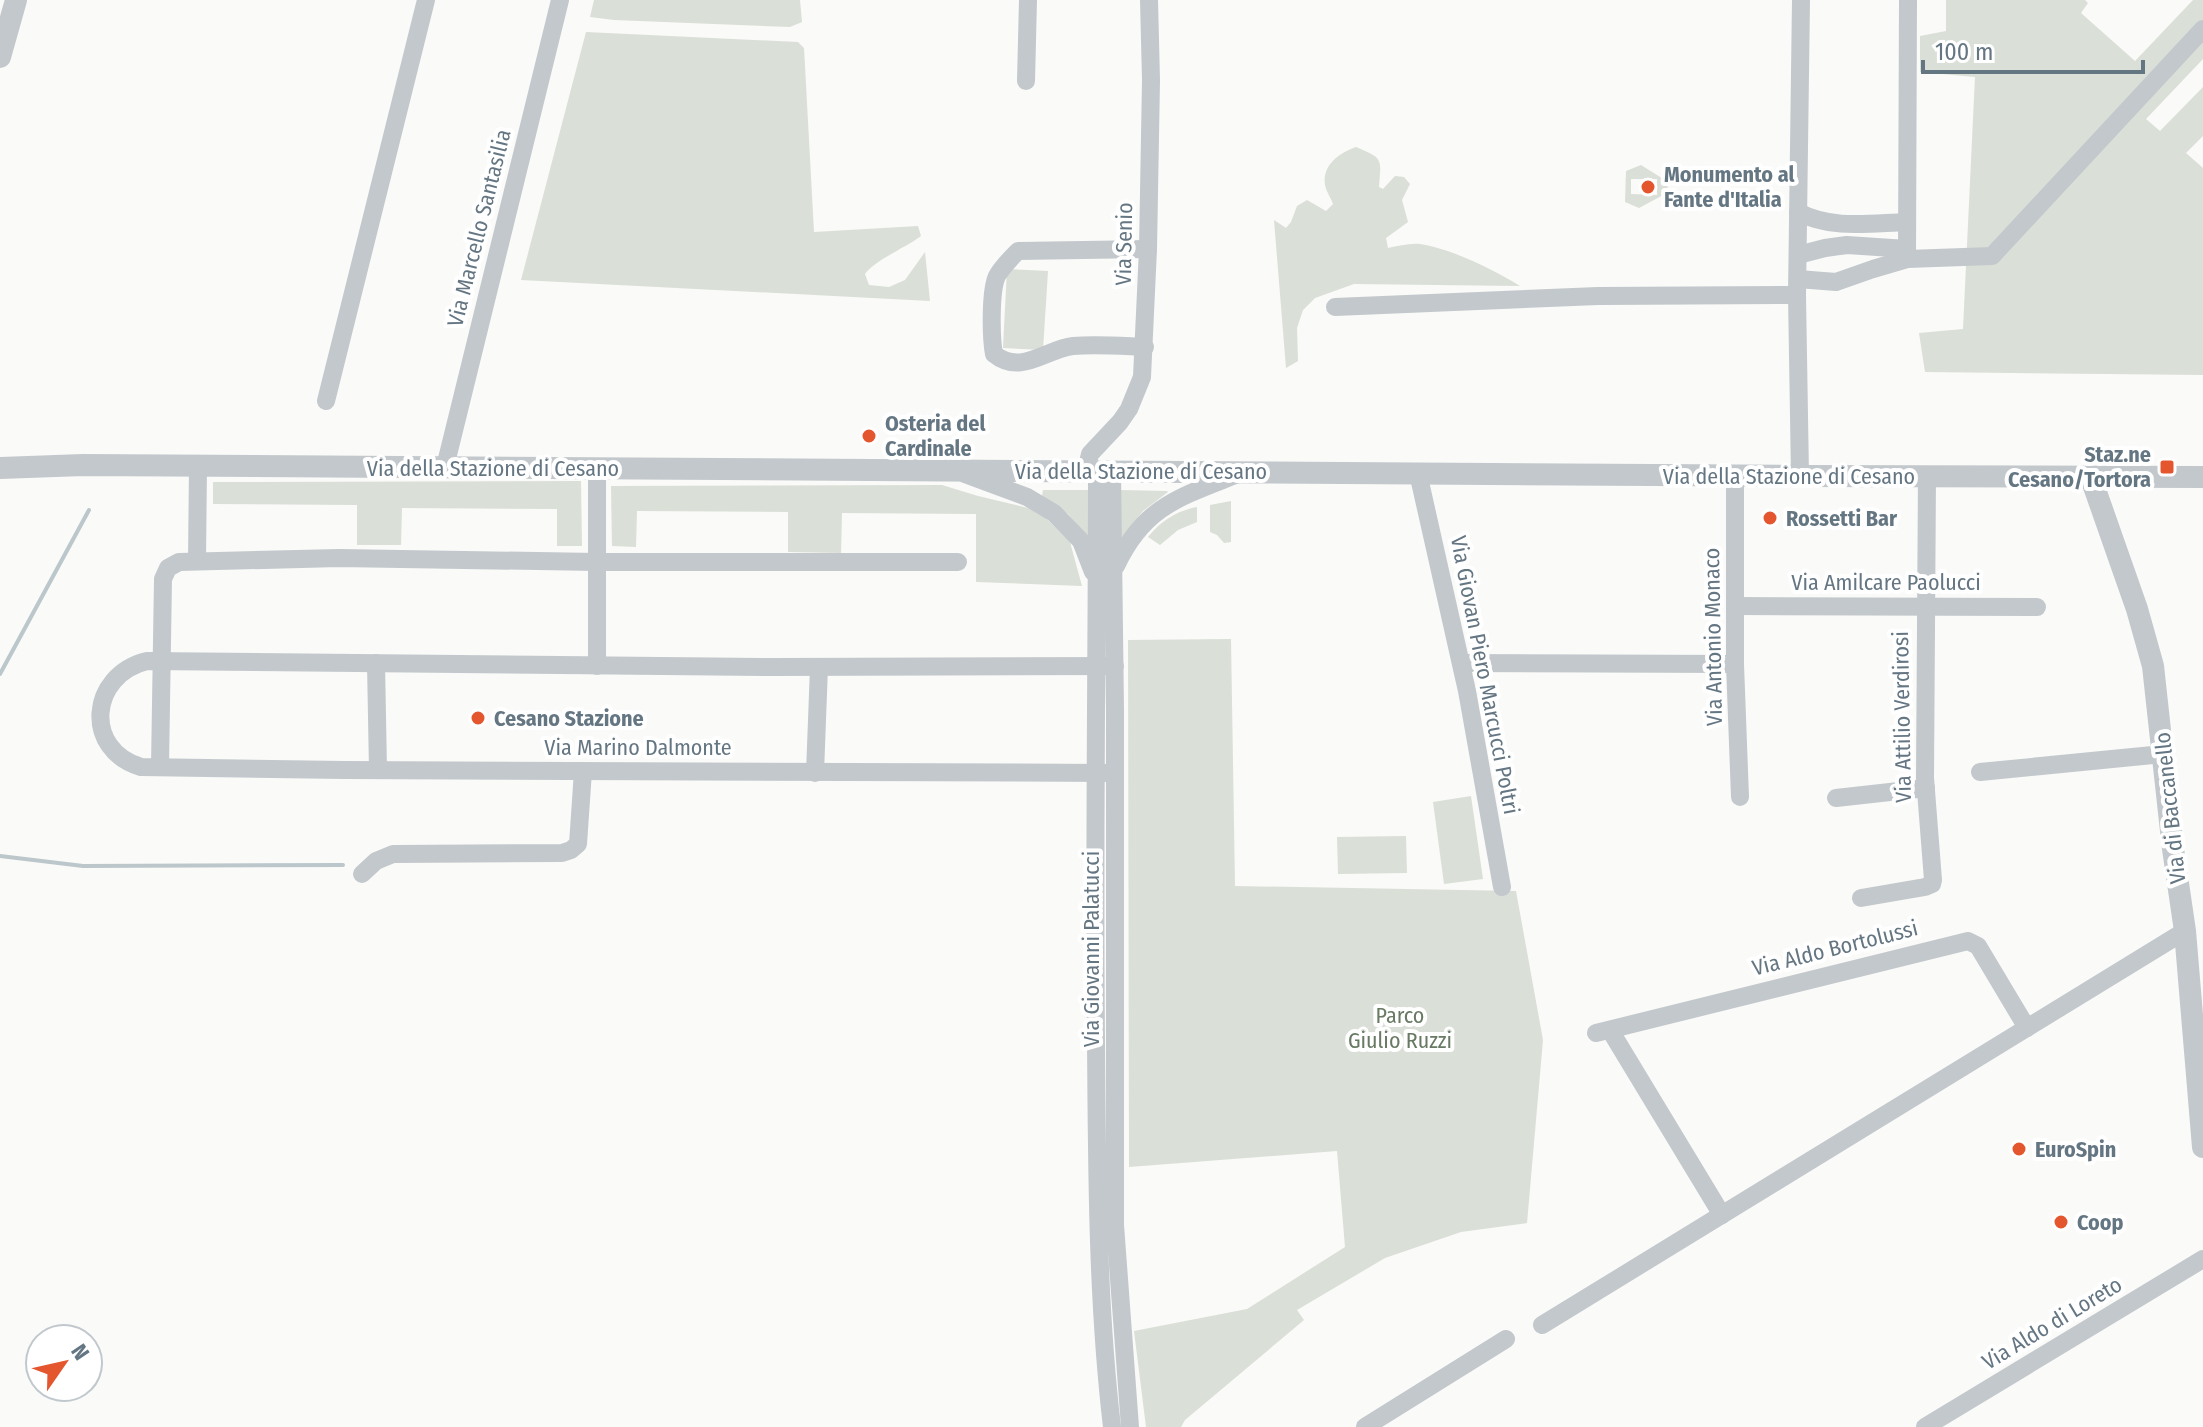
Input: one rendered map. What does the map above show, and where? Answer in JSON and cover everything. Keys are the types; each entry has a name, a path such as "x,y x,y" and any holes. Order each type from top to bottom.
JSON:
{"street":[{"path":"0,57 16,0"},
{"path":"326,401 426,0"},
{"name":"Via Marcello Santasilia","path":"445,467 560,0"},
{"path":"1026,81 1028,0"},
{"name":"Via Senio","path":"1098,471 1090,454 1120,422 1142,377 1148,249 1149,0"},
{"path":"1800,476 1798,212 1801,0"},
{"path":"1907,254 1908,0"},
{"path":"1798,255 1847,245 1907,254 1992,256 2203,29"},
{"path":"1798,212 1812,220 1837,225 1907,222"},
{"path":"1145,347 1070,346 1045,357 1020,362 1002,361 994,354 991,338 995,279 1018,251 1148,249"},
{"path":"1335,307 1798,287 1836,282 1907,254"},
{"name":"Via della Stazione di Cesano","path":"0,455 31,466"},
{"path":"197,561 198,466"},
{"name":"Via della Stazione di Cesano","path":"0,468 951,469 2203,477"},
{"path":"597,469 597,666"},
{"path":"951,469 1027,497 1054,513 1081,541 1105,577 1137,529 1152,515 1190,493 1244,472"},
{"name":"Via Giovanni Palatucci","path":"1098,471 1105,577 1115,1225 1130,1427"},
{"name":"Via Giovan Piero Marcucci Poltri","path":"1418,473 1461,663 1502,887"},
{"name":"Via Antonio Monaco","path":"1735,476 1735,664 1740,797"},
{"name":"Via Attilio Verdirosi","path":"1861,898 1932,884 1926,788 1924,607 1927,476"},
{"name":"Via di Baccanello","path":"2091,478 2126,575 2150,652 2156,684 2173,849 2196,980 2203,1147"},
{"path":"160,767 164,575 175,564 339,558 958,562"},
{"name":"Via Amilcare Paolucci","path":"1735,606 2037,607"},
{"name":"Via Marino Dalmonte","path":"1105,667 161,661 137,664 118,675 105,691 100,711 102,731 109,745 116,754 141,767 815,773 1106,772"},
{"path":"376,663 378,770"},
{"path":"1461,663 1735,664"},
{"path":"815,773 819,667"},
{"path":"1980,772 2163,754"},
{"path":"362,874 376,861 393,854 562,853 571,850 578,844 583,771"},
{"name":"Via Giovanni Palatucci","path":"1106,772 1094,858 1096,1140 1102,1321 1112,1427"},
{"path":"1836,798 1926,788"},
{"path":"1542,1325 2185,931"},
{"name":"Via Aldo Bortolussi","path":"1722,1215 1603,1032 1968,941 1978,946 2027,1028"},
{"name":"Via Aldo di Loreto","path":"1925,1427 2203,1259"},
{"path":"1375,1424 1506,1339"}],"green space":[{"path":"594,0 800,0 802,22 790,27 614,20 590,17"},
{"path":"1946,0 2085,0 2088,3 2081,13 2135,61 2193,0 2203,0 2203,59 2146,119 2160,131 2203,87 2203,136 2186,153 2203,168 2203,375 1925,372 1919,333 1963,329 1975,77 1920,72 1920,36 1946,31"},
{"path":"586,32 798,42 804,48 814,232 918,226 921,236 865,274 869,285 889,287 905,280 925,252 930,301 521,280"},
{"path":"1356,147 1379,161 1379,187 1383,189 1395,176 1404,177 1410,184 1402,200 1408,222 1386,238 1388,248 1412,244 1432,246 1472,260 1520,286 1354,284 1315,298 1303,310 1297,328 1298,361 1286,368 1274,220 1286,228 1297,206 1307,200 1326,211 1333,204 1325,185 1326,171 1338,156"},
{"path":"1641,165 1668,182 1667,193 1639,208 1625,202 1626,171","holes":["1631,179 1657,179 1657,195 1631,194"]},
{"path":"1007,269 1048,271 1043,350 1003,348"},
{"path":"581,481 582,546 557,546 557,509 402,508 401,545 357,545 357,505 213,504 213,482"},
{"path":"942,485 1028,508 1044,516 1070,542 1082,586 976,582 976,514 842,513 841,553 788,552 788,512 637,511 636,547 612,546 611,486"},
{"path":"1043,490 1089,490 1089,540 1068,514 1042,496"},
{"path":"1120,490 1168,492 1143,511 1120,540"},
{"path":"1231,501 1231,542 1224,543 1210,532 1210,505"},
{"path":"1197,507 1197,522 1178,530 1160,545 1148,537 1170,518"},
{"name":"Parco Giulio Ruzzi","path":"1231,639 1235,886 1516,891 1543,1040 1527,1223 1461,1232 1385,1258 1297,1310 1304,1320 1185,1420 1181,1427 1146,1427 1134,1331 1247,1309 1345,1247 1337,1151 1129,1167 1128,640"},
{"path":"1471,796 1483,879 1444,884 1433,802"},
{"path":"1406,836 1407,873 1338,874 1337,837"}],"waterway":[{"path":"0,674 89,510"},
{"path":"0,856 83,866 343,865"}],"place":[{"name":"Monumento al Fante d'Italia","path":"1648,187"},
{"name":"Osteria del Cardinale","path":"869,436"},
{"name":"Staz.ne Cesano/Tortora","path":"2167,467"},
{"name":"Rossetti Bar","path":"1770,518"},
{"name":"Cesano Stazione","path":"478,718"},
{"name":"EuroSpin","path":"2019,1149"},
{"name":"Coop","path":"2061,1222"}]}
